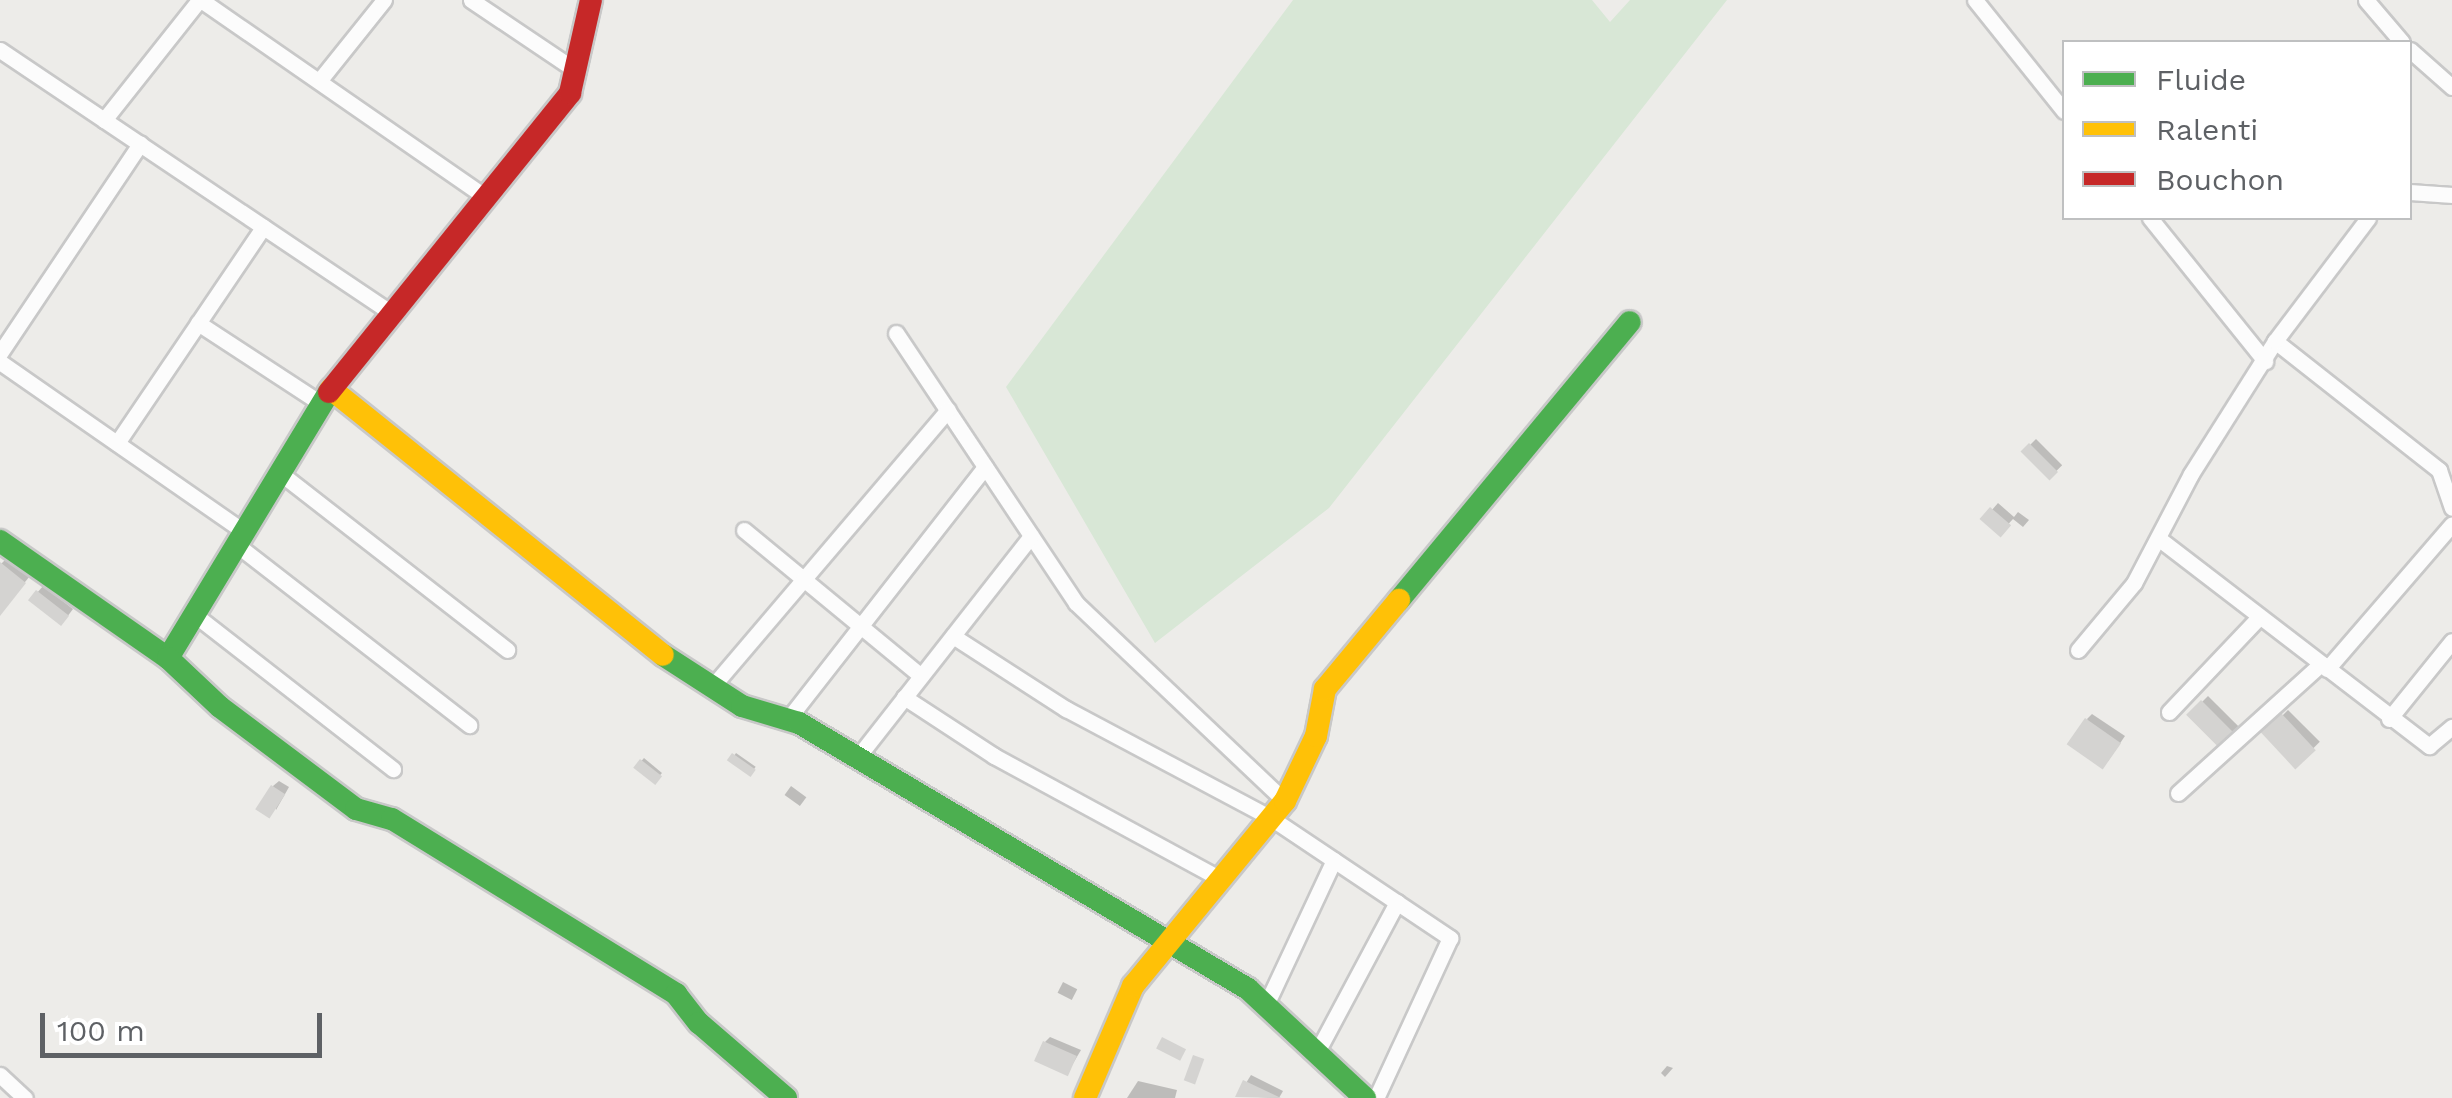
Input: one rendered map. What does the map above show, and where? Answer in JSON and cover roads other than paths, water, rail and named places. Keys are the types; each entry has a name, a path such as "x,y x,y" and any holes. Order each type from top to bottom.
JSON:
{"street":[{"path":"104,120 200,0 486,197"},
{"path":"319,82 384,0"},
{"path":"471,0 575,70"},
{"path":"168,658 326,397 570,92 591,0"},
{"path":"1975,0 2062,109"},
{"path":"2366,0 2400,40"},
{"path":"0,50 392,313"},
{"path":"2412,52 2452,87"},
{"path":"0,353 140,144"},
{"path":"2412,192 2452,195"},
{"path":"2152,220 2265,361"},
{"path":"2078,650 2134,583 2275,341 2366,220"},
{"path":"117,443 263,227"},
{"path":"1084,1098 1117,1012 1278,810 1316,736 1325,689 1630,322"},
{"path":"198,324 326,397 643,642 742,706 788,720 857,758 1171,944 1266,1005 1365,1098"},
{"path":"896,333 1076,603 1278,810 1334,860 1450,938 1376,1098"},
{"path":"2275,341 2439,470 2452,508"},
{"path":"0,362 117,443 469,725"},
{"path":"712,686 948,410"},
{"path":"788,720 986,467"},
{"path":"280,473 507,650"},
{"path":"2178,792 2324,666 2452,524"},
{"path":"744,530 921,676"},
{"path":"857,758 1031,536"},
{"path":"2158,538 2388,719 2428,746 2452,727"},
{"path":"0,540 168,658 220,706 356,808 392,819 676,994 699,1023 786,1098"},
{"path":"195,615 393,770"},
{"path":"2169,712 2259,617"},
{"path":"953,636 1066,709 1278,810"},
{"path":"2388,719 2452,641"},
{"path":"904,697 994,756 1222,880"},
{"path":"1266,1005 1334,860"},
{"path":"1317,1052 1397,902"},
{"path":"0,1076 25,1098"}]}
